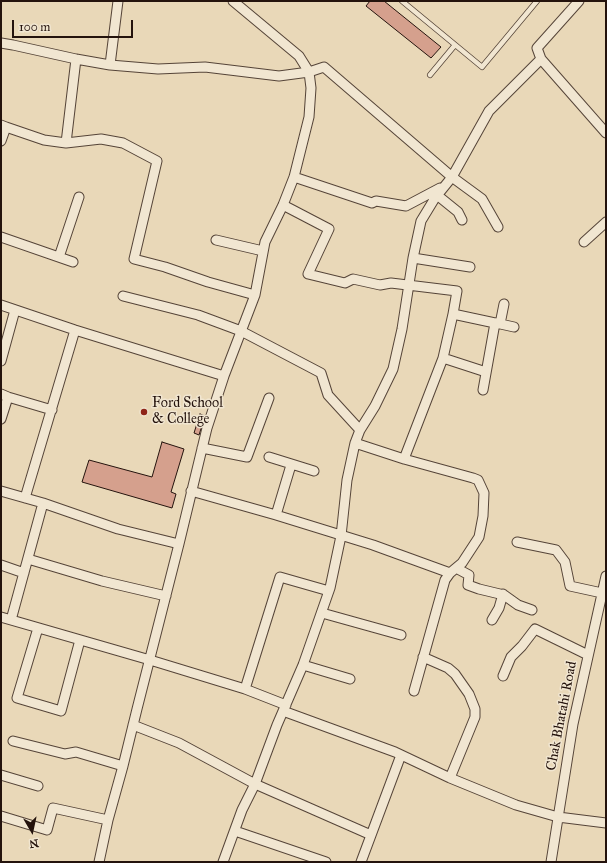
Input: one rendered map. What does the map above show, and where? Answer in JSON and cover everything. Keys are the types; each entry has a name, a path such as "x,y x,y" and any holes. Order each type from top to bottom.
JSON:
{"street":[{"path":"110,65 118,1"},
{"path":"99,862 108,820 150,660 207,428 224,376 255,295 265,242 283,205 294,177 309,117 311,88 309,72 299,56 233,1"},
{"path":"579,1 537,48 541,59 606,132"},
{"path":"1,43 110,65 158,69 205,68 279,76 309,72 324,67 452,177 482,199 498,227"},
{"path":"66,143 76,59"},
{"path":"223,862 242,810 255,784 303,665 329,591 341,536 347,480 355,444 360,430 375,406 393,369 402,329 413,258 421,221 437,195 452,177 489,111 541,59"},
{"path":"1,141 3,126 44,140 66,143 101,139 123,143 157,161 134,259 255,295"},
{"path":"294,177 372,203 376,200 406,206 444,186"},
{"path":"437,195 458,212 462,220"},
{"path":"59,257 79,197"},
{"path":"283,205 329,229 308,274 345,283 352,279 380,284 391,283 457,291 443,358 404,459"},
{"path":"584,242 606,222"},
{"path":"1,237 73,262"},
{"path":"216,240 263,251"},
{"path":"413,258 470,267"},
{"path":"123,296 198,315 241,331 321,373 328,395 360,430"},
{"path":"483,390 486,372 504,304"},
{"path":"1,306 224,376"},
{"path":"1,361 16,310"},
{"path":"453,314 514,328"},
{"path":"25,498 75,330"},
{"path":"443,358 486,372"},
{"path":"1,419 4,395 52,410"},
{"path":"202,448 247,458 269,398"},
{"path":"355,444 473,478 478,480 484,493 479,537 462,563 453,570 442,589 414,691"},
{"path":"269,457 314,471"},
{"path":"276,515 291,465"},
{"path":"191,491 276,515 469,575 468,585 503,594 518,605 532,610"},
{"path":"1,492 43,503 118,529 179,544"},
{"path":"11,620 43,503"},
{"path":"517,542 556,550 565,562 570,586 602,593"},
{"path":"28,559 102,581 166,596"},
{"path":"1,565 24,573"},
{"name":"Chak Bhatahi Road","path":"550,862 573,724 606,576"},
{"path":"245,689 280,577 329,591"},
{"path":"492,620 499,608 503,594"},
{"path":"322,613 400,635"},
{"path":"1,617 245,689 285,708 401,755 495,798 558,817 606,823"},
{"path":"38,628 17,698 61,711 80,640"},
{"path":"503,676 511,657 535,629 588,655"},
{"path":"423,657 448,668 455,674 469,694 475,708 475,717 450,778"},
{"path":"303,665 350,679"},
{"path":"133,725 179,743 255,784 371,835"},
{"path":"13,741 65,754 76,752 123,766"},
{"path":"361,862 401,755"},
{"path":"1,775 38,786"},
{"path":"1,816 47,830 53,808 108,820"},
{"path":"235,831 326,862"}],"lane":[{"path":"402,1 482,67 537,1"},
{"path":"430,75 455,44"}],"building":[{"path":"370,1 384,1 441,47 431,58 366,6"},
{"path":"200,414 205,416 199,435 194,433"},
{"path":"162,442 184,449 171,492 176,494 172,508 82,482 89,460 152,477"}],"place":[{"name":"Ford School & College","path":"144,412"}]}
